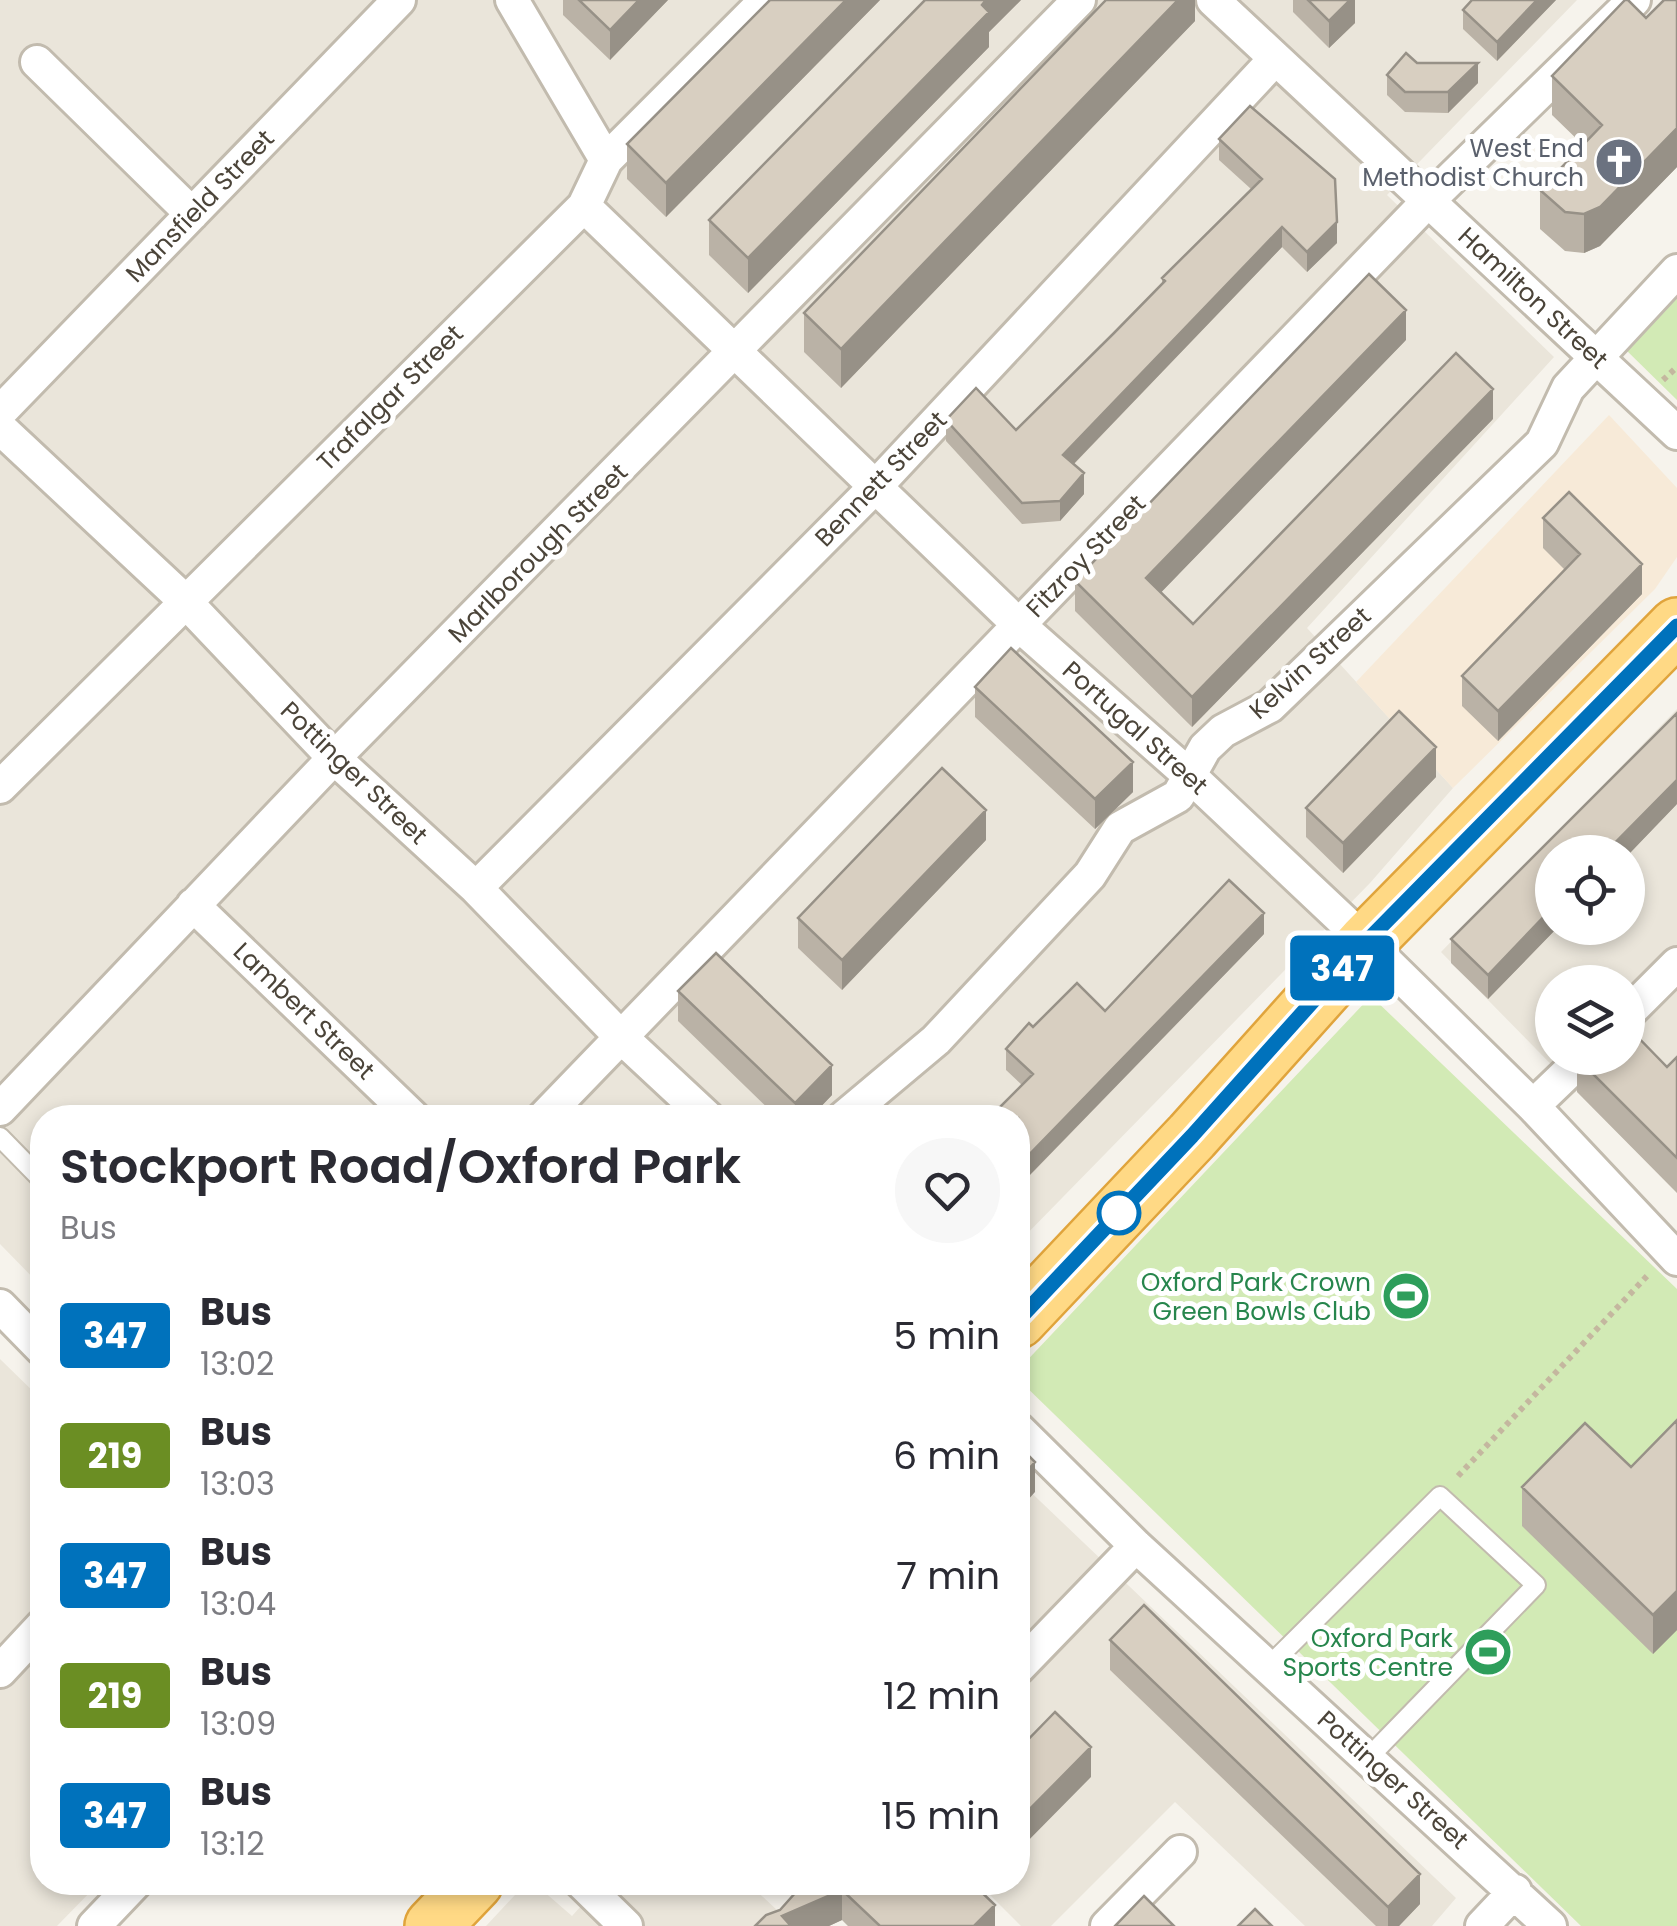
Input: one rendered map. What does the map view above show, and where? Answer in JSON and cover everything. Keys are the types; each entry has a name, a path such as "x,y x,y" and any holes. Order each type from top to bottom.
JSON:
{"highway":[{"path":"1030,1307 1192,1136 1366,942 1677,626"},
{"path":"432,1926 462,1895"}],"street":[{"name":"Mansfield Street","path":"0,412 399,0"},
{"path":"512,0 606,160"},
{"name":"Trafalgar Street","path":"0,787 584,206 606,160 766,0"},
{"name":"Marlborough Street","path":"0,1109 334,758 1079,0"},
{"name":"Hamilton Street","path":"1213,0 1677,433"},
{"name":"Fitzroy Street","path":"555,1105 1429,200 1634,0"},
{"name":"Bennett Street","path":"476,888 877,485 1275,59"},
{"path":"38,62 192,214"},
{"name":"Portugal Street","path":"584,206 738,350 1019,626 1190,776 1366,942 1533,1106 1673,1256"},
{"name":"Kelvin Street","path":"858,1105 936,1040 1090,875 1120,828 1178,796 1205,748 1223,732 1270,706 1542,443 1568,388 1677,271"},
{"name":"Pottinger Street","path":"0,428 184,600 334,758 476,888 621,1037 694,1105"},
{"name":"Lambert Street","path":"193,906 400,1105"},
{"path":"1645,996 1677,964"},
{"path":"1533,1106 1565,1075"},
{"path":"0,1306 30,1337"},
{"name":"Pottinger Street","path":"1030,1441 1136,1546 1550,1926"},
{"path":"1030,1656 1136,1546"},
{"path":"0,1671 30,1639"},
{"path":"1106,1926 1180,1852"},
{"path":"1482,1926 1515,1891"},
{"path":"94,1926 124,1895"},
{"path":"594,1895 626,1926"}],"lane":[{"path":"0,1137 30,1168"},
{"path":"1268,1666 1440,1496 1536,1585 1369,1757"}],"path":[{"path":"1440,1496 1673,1256"}],"shaded area":[{"path":"0,0 1577,0 1387,195 1554,357 1307,628 1453,788 1370,883 1030,1231 1030,1105 30,1105 30,1275 0,1244"},
{"path":"1609,415 1677,488 1677,557 1655,589 1453,788 1356,682"},
{"path":"1677,709 1677,1193 1561,1075 1645,1075 1645,965 1535,965 1535,1048 1441,952 1535,855 1535,945 1645,945 1645,835 1555,835"},
{"path":"0,1359 30,1388 30,1895 87,1895 57,1926 0,1926"},
{"path":"1030,1491 1456,1898 1432,1926 1305,1926 1175,1802 1051,1926 1021,1926 990,1895 1030,1895"},
{"path":"515,1895 548,1895 572,1916 591,1895 761,1895 794,1926 486,1926"}],"green space":[{"path":"1677,294 1677,400 1624,348"},
{"name":"Oxford Park Sports Centre","path":"1371,996 1677,1289 1677,1926 1581,1926 1030,1391 1030,1357"}],"building":[{"path":"579,0 639,0 610,30"},
{"path":"770,0 846,0 666,183 627,144"},
{"path":"925,0 986,0 982,5 989,12 748,258 709,220"},
{"path":"1106,0 1178,0 841,349 804,313"},
{"path":"1308,0 1350,0 1329,21"},
{"path":"1472,0 1537,0 1497,42 1463,10"},
{"path":"1625,0 1646,18 1664,0 1677,0 1677,128 1600,207 1584,214 1565,212 1540,190 1602,125 1552,76"},
{"path":"1406,53 1417,63 1478,63 1448,92 1405,92 1387,75"},
{"path":"1250,106 1335,179 1337,222 1307,252 1282,227 1063,455 1084,473 1060,501 1022,503 946,420 976,388 1016,430 1165,281 1162,278 1262,179 1219,139"},
{"path":"1369,274 1406,310 1146,578 1193,624 1456,353 1493,389 1192,697 1075,581"},
{"path":"1569,492 1642,564 1498,711 1462,676 1580,554 1543,518"},
{"path":"1011,648 1133,762 1095,799 975,687"},
{"path":"1399,711 1436,747 1343,843 1306,808"},
{"path":"1677,713 1677,780 1623,835 1555,835"},
{"path":"942,768 986,810 842,960 798,918"},
{"path":"1535,855 1535,926 1488,975 1451,939"},
{"path":"1229,880 1264,913 1030,1154 1030,1105 1002,1105 1033,1074 1006,1049 1029,1023 1033,1027 1077,983 1105,1011"},
{"path":"716,953 832,1065 795,1103 678,991"},
{"path":"1645,1044 1667,1067 1677,1057 1677,1158 1594,1075 1645,1075"},
{"path":"1677,1420 1677,1591 1653,1615 1522,1487 1585,1423 1631,1467"},
{"path":"1144,1605 1420,1874 1388,1907 1110,1640"},
{"path":"1055,1712 1091,1747 1030,1809 1030,1738"},
{"path":"793,1895 830,1895 782,1916 791,1926 755,1926 766,1915 780,1910"},
{"path":"847,1895 985,1895 995,1905 974,1926 880,1926"},
{"path":"1144,1896 1174,1926 1115,1926"},
{"path":"1255,1909 1272,1926 1238,1926"}],"bus line":[{"name":"347","path":"1030,1307 1192,1136 1366,942 1677,626"}],"place":[{"name":"West End Methodist Church","path":"1619,162"},
{"name":"Oxford Park Crown Green Bowls Club","path":"1406,1296"},
{"name":"Oxford Park Sports Centre","path":"1488,1652"}]}
